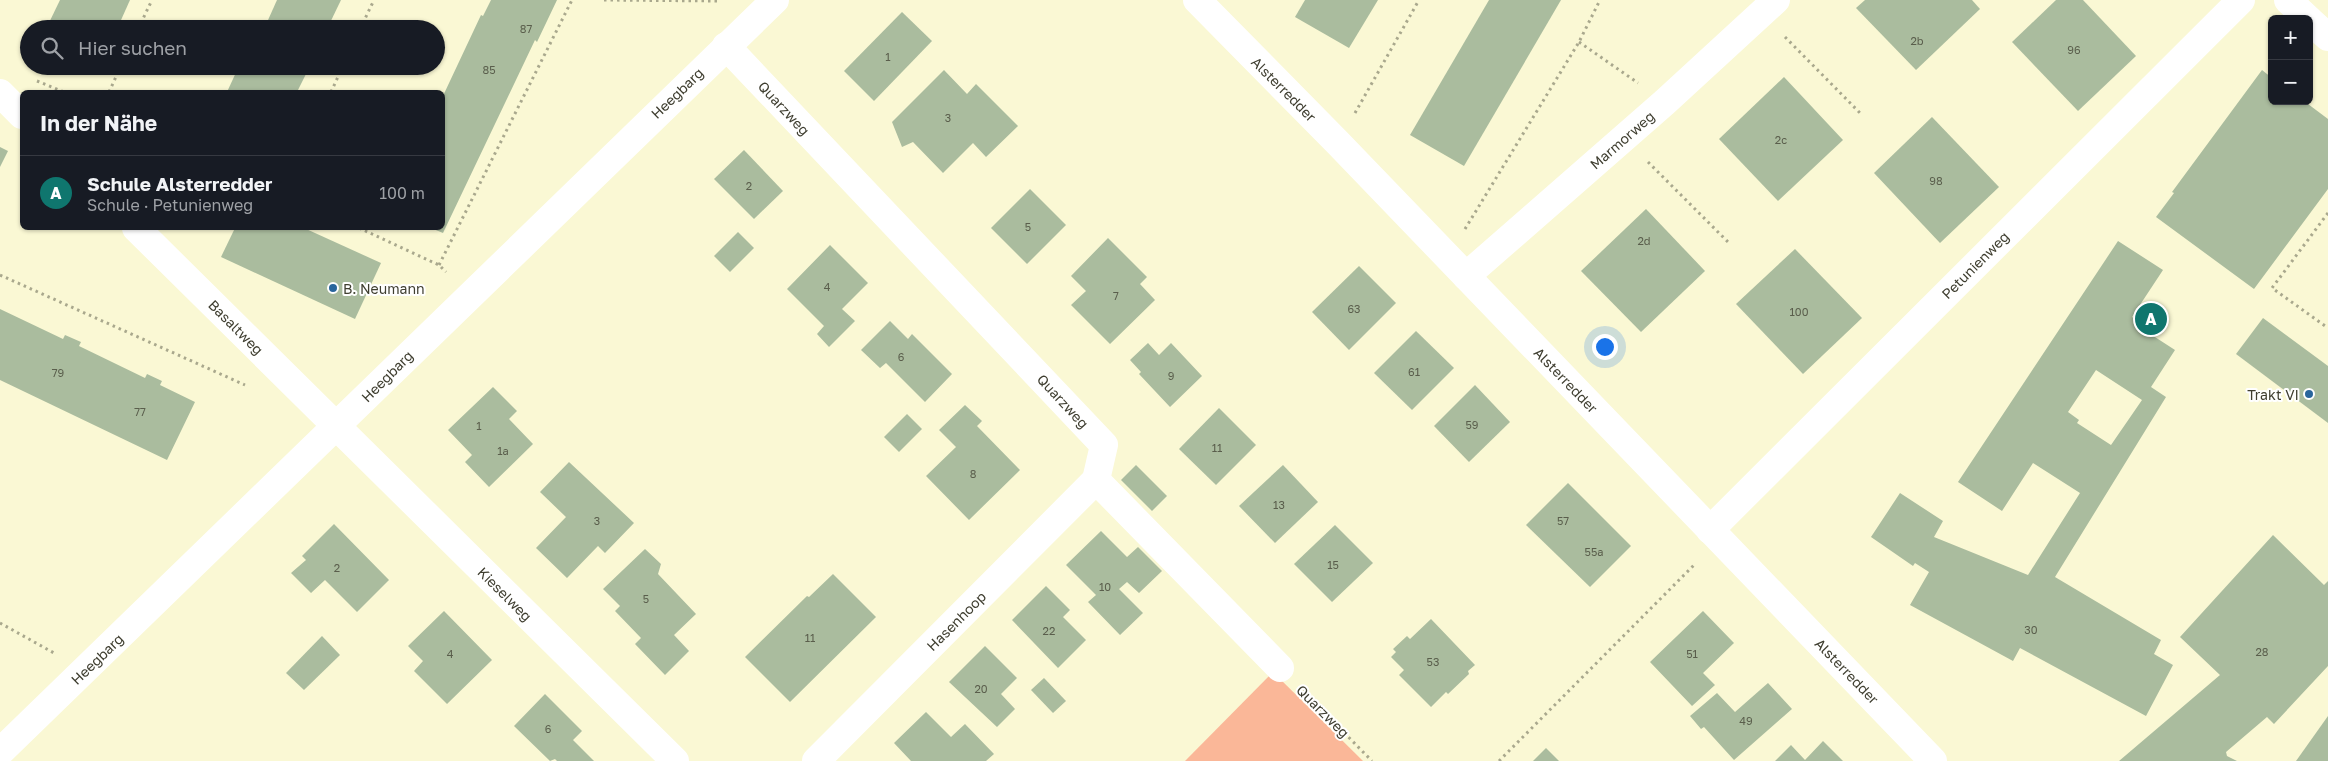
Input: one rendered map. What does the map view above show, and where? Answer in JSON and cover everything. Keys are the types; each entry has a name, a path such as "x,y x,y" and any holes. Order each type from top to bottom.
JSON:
{"street":[{"name":"Heegbarg","path":"0,752 775,0"},
{"name":"Alsterredder","path":"1197,0 1338,143 1933,761"},
{"name":"Petunienweg","path":"1715,535 2241,0"},
{"path":"2288,0 2305,15"},
{"name":"Marmorweg","path":"1457,267 1624,139 1768,7"},
{"path":"2313,23 2328,37"},
{"name":"Quarzweg","path":"726,46 1104,445 1096,480"},
{"path":"0,93 20,113"},
{"name":"Basaltweg","path":"138,230 336,426"},
{"name":"Kieselweg","path":"336,426 675,761"},
{"path":"1096,480 1280,668"},
{"name":"Hasenhoop","path":"816,761 1096,480"}],"path":[{"path":"142,20 152,0"},
{"path":"364,20 374,0"},
{"path":"439,264 572,0"},
{"path":"604,0 720,1"},
{"path":"1338,143 1419,0"},
{"path":"1457,267 1600,0"},
{"path":"1768,7 1860,113"},
{"path":"1579,42 1665,102"},
{"path":"110,90 117,75"},
{"path":"332,90 339,75"},
{"path":"1624,139 1729,242"},
{"path":"2328,213 2272,288 2328,328"},
{"path":"363,230 439,264 469,296"},
{"path":"0,275 246,385"},
{"path":"1499,761 1715,535"},
{"path":"0,623 85,670"},
{"name":"Quarzweg","path":"1280,668 1372,761"}],"shaded area":[{"path":"1273,672 1363,761 1185,761"}],"building":[{"path":"60,0 130,0 121,20 50,20"},
{"path":"277,0 341,0 331,20 268,20"},
{"path":"491,0 557,0 537,42 535,40 445,229 445,92 481,15 483,16"},
{"path":"1305,0 1378,0 1349,48 1295,17"},
{"path":"1489,0 1561,0 1464,166 1410,135"},
{"path":"1865,0 1972,0 1980,9 1916,70 1856,8"},
{"path":"2056,0 2083,0 2136,56 2078,111 2012,42"},
{"path":"902,12 932,41 874,101 844,71"},
{"path":"944,70 967,94 976,84 1018,126 986,157 973,143 943,173 913,142 902,147 892,122"},
{"path":"2262,70 2268,75 2268,105 2309,105 2328,119 2328,189 2254,289 2156,217 2174,193 2172,192"},
{"path":"235,75 306,75 298,90 228,90"},
{"path":"1784,77 1843,140 1778,201 1719,139"},
{"path":"1932,117 1999,187 1940,243 1874,173"},
{"path":"0,147 8,151 0,167"},
{"path":"744,150 783,191 754,219 714,179"},
{"path":"1030,189 1066,225 1027,264 991,228"},
{"path":"1646,209 1705,271 1641,332 1581,271"},
{"path":"234,230 308,230 381,263 355,319 221,257"},
{"path":"738,232 754,248 730,272 714,256"},
{"path":"1108,238 1147,277 1140,284 1155,300 1110,344 1071,305 1086,291 1071,276"},
{"path":"2118,241 2163,270 2132,317 2144,325 2141,328 2175,350 2151,387 2166,397 2055,577 2161,640 2154,654 2173,665 2146,716 2020,648 2013,661 1910,605 1929,572 1915,563 1913,566 1871,537 1900,493 1943,521 1934,537 2028,575 2080,493 2033,463 2002,511 1958,482","holes":["2096,370 2142,400 2111,445 2077,423 2079,420 2068,412"]},
{"path":"830,245 868,283 842,309 855,321 829,347 817,334 824,326 787,289"},
{"path":"1795,249 1862,318 1803,374 1736,304"},
{"path":"1359,266 1396,303 1349,350 1312,312"},
{"path":"0,309 63,339 65,335 81,342 79,346 145,378 147,374 162,381 160,385 195,402 167,460 0,380"},
{"name":"Trakt VI","path":"2263,318 2328,366 2328,423 2236,354"},
{"path":"890,321 908,339 912,334 952,374 925,402 886,363 880,368 861,350"},
{"path":"1416,331 1454,368 1412,410 1374,373"},
{"path":"1148,343 1159,355 1171,343 1202,376 1170,407 1139,374 1141,372 1130,360"},
{"path":"1475,385 1510,422 1469,462 1434,426"},
{"path":"493,387 517,411 509,419 533,444 489,487 465,462 472,455 448,430"},
{"path":"965,405 982,421 977,426 1020,470 969,520 926,476 956,447 939,430"},
{"path":"1219,408 1256,445 1216,485 1179,449"},
{"path":"907,414 922,429 899,452 884,437"},
{"path":"569,462 634,523 605,553 598,546 567,578 536,548 566,517 540,492"},
{"path":"1136,465 1167,496 1152,511 1121,480"},
{"path":"1283,465 1318,502 1275,543 1239,506"},
{"path":"1568,483 1631,546 1590,587 1526,525"},
{"path":"334,524 389,580 357,612 325,580 311,593 291,573 306,560 302,556"},
{"path":"1335,525 1373,563 1332,602 1294,564"},
{"path":"1101,531 1127,557 1138,547 1162,571 1139,593 1127,582 1119,589 1143,613 1120,635 1088,602 1096,595 1066,565"},
{"path":"2273,535 2324,585 2328,581 2328,666 2274,724 2267,717 2226,752 2227,756 2237,761 2119,761 2220,675 2180,637"},
{"path":"645,549 661,564 658,574 696,614 674,635 689,651 665,675 635,644 641,638 615,611 620,606 603,589"},
{"path":"833,574 876,617 790,702 745,657 807,596 809,597"},
{"path":"1046,586 1070,610 1063,617 1086,640 1058,668 1012,620"},
{"path":"444,611 492,660 447,704 414,671 423,661 408,646"},
{"path":"1703,611 1734,643 1703,673 1715,685 1692,706 1650,662"},
{"path":"1431,619 1475,665 1468,671 1469,674 1431,707 1399,675 1404,670 1391,657 1396,652 1393,649 1407,636 1410,639"},
{"path":"322,636 340,655 304,690 286,673"},
{"path":"985,646 1017,678 1001,694 1015,709 997,727 949,682"},
{"path":"1044,678 1066,701 1053,713 1031,690"},
{"path":"1768,683 1792,709 1734,760 1704,727 1701,729 1690,716 1717,693 1735,712"},
{"path":"545,694 582,731 573,740 594,761 557,761 555,759 550,761 514,726"},
{"path":"926,712 951,737 965,724 994,754 986,761 911,761 894,743"},
{"path":"2328,716 2328,761 2296,761"},
{"path":"1823,741 1843,761 1775,761 1791,745 1805,760"},
{"path":"1546,748 1559,761 1533,761"}],"place":[{"name":"B. Neumann","path":"333,288"},
{"name":"Schule Alsterredder","path":"2151,319"},
{"name":"Trakt VI","path":"2309,394"}]}
